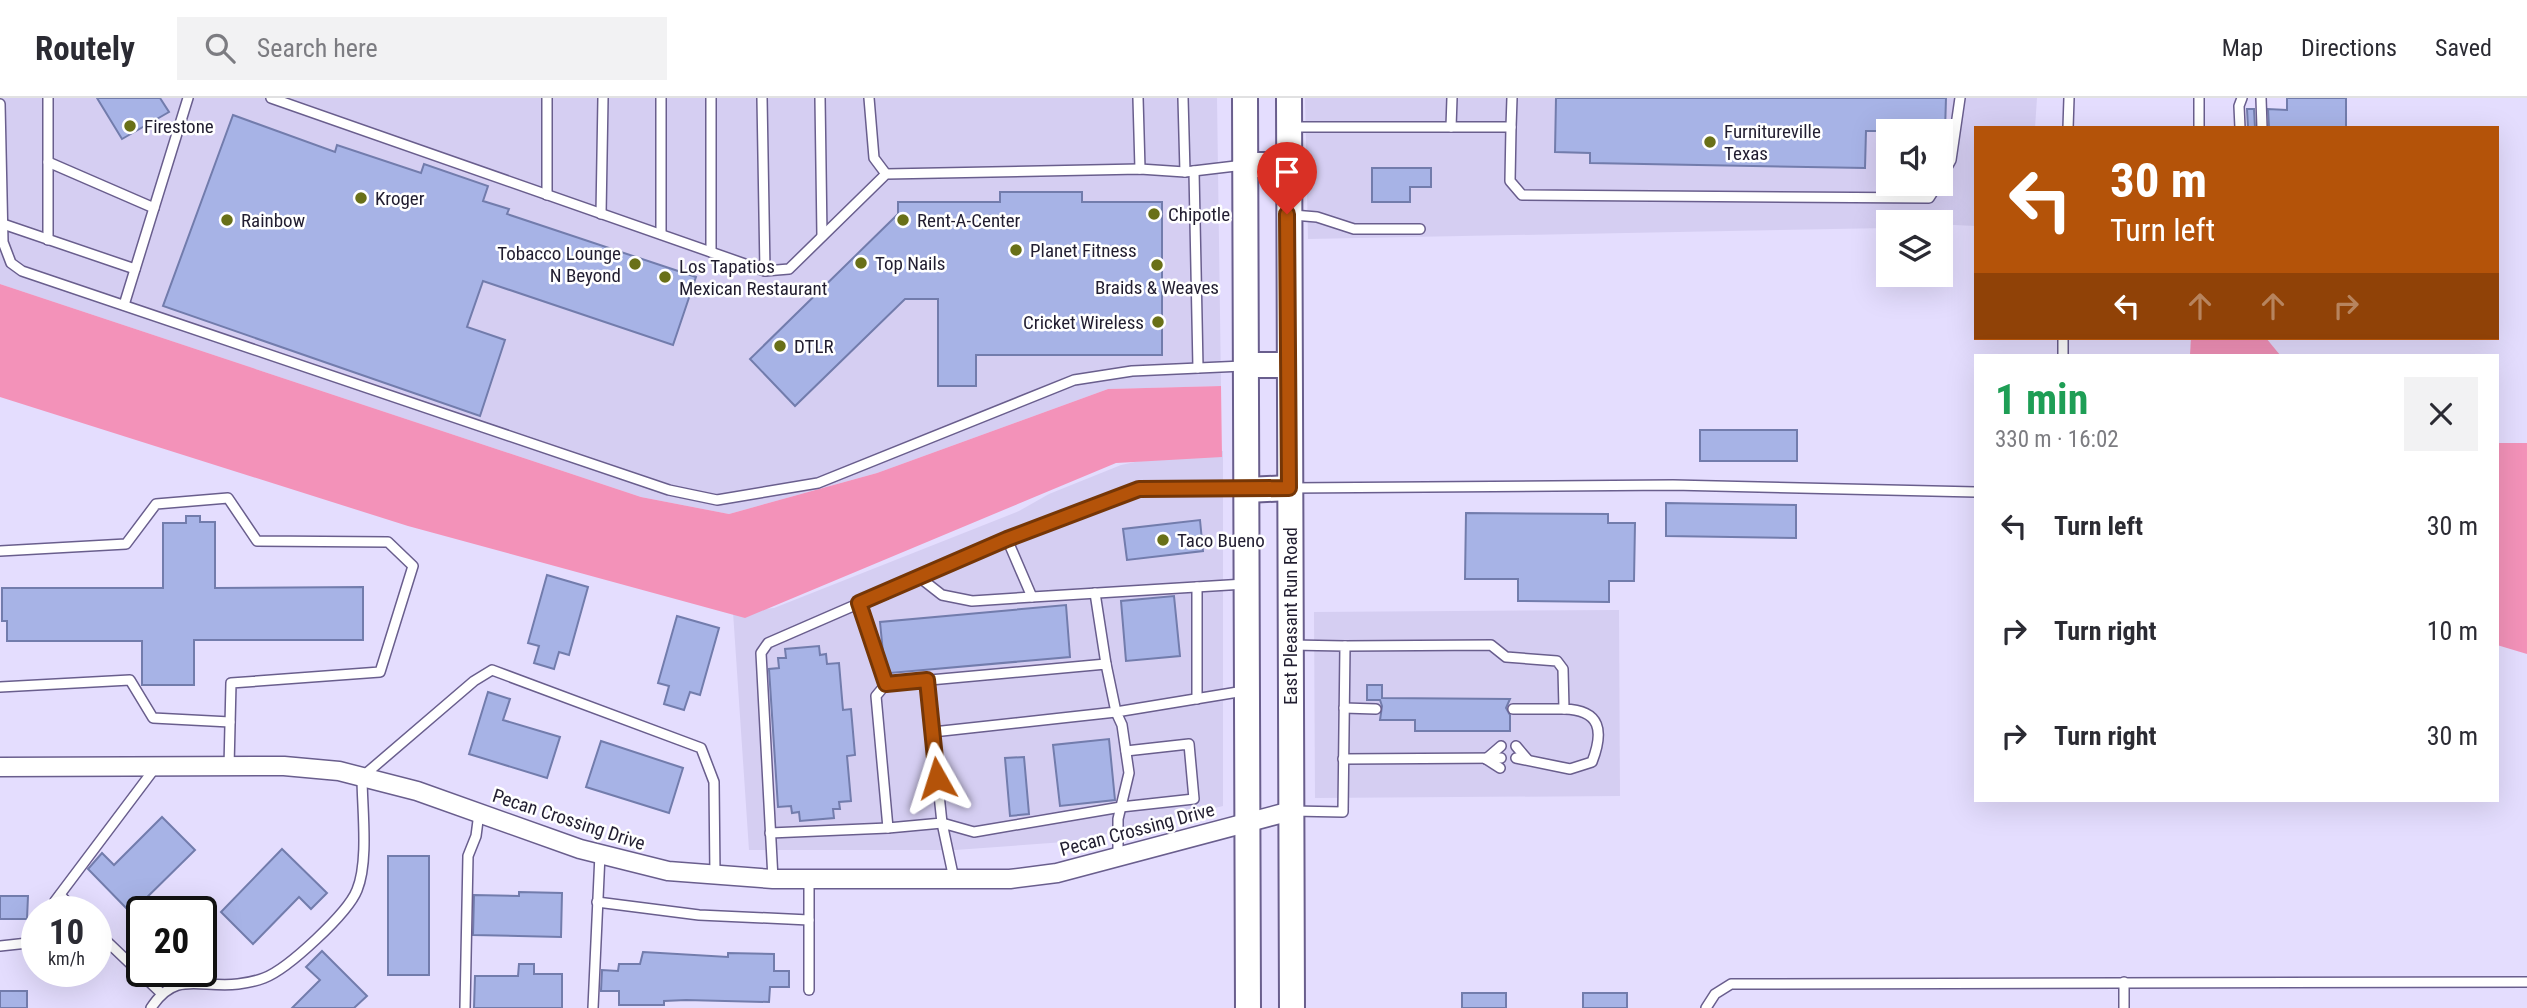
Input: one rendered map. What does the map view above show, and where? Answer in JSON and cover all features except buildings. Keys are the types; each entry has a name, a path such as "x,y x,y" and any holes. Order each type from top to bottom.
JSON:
{"main road":[{"path":"1245,98 1248,1008"},
{"name":"East Pleasant Run Road","path":"1289,98 1287,214 1292,1008"},
{"path":"1245,165 1287,165"},
{"path":"1246,365 1289,365"},
{"path":"1247,490 1289,488"}],"street":[{"name":"Pecan Crossing Drive","path":"0,767 284,766 362,777 417,790 600,854 668,871 773,879 1010,879 1087,867 1248,820 1291,811"}],"lane":[{"path":"48,98 48,240"},
{"path":"124,305 188,98"},
{"path":"271,98 765,271 789,269 886,174 1140,169 1190,172 1245,165"},
{"path":"547,98 547,195"},
{"path":"601,214 603,98"},
{"path":"661,98 661,234"},
{"path":"711,98 711,252"},
{"path":"762,98 765,271"},
{"path":"820,98 822,236"},
{"path":"869,98 874,158 886,174"},
{"path":"1138,98 1140,169"},
{"path":"1183,98 1190,172 1198,368"},
{"path":"1451,127 1452,98"},
{"path":"1512,98 1510,181 1522,195 1930,196"},
{"path":"1953,146 1960,98"},
{"path":"2068,126 2069,98"},
{"path":"2199,98 2199,126"},
{"path":"2240,126 2239,106 2242,98"},
{"path":"2261,98 2262,126"},
{"path":"0,104 3,242 11,263 22,271 656,486 717,500 818,483 1074,380 1132,371 1246,365"},
{"path":"1287,127 1511,127"},
{"path":"48,162 154,208"},
{"path":"1287,214 1317,217 1354,229 1420,229"},
{"path":"2,224 135,270"},
{"path":"1289,488 1673,485 1974,492"},
{"path":"773,879 761,653 768,643 1007,539 1139,489 1247,490"},
{"path":"0,551 126,544 156,504 228,498 257,541 388,542 413,566 380,672 231,683 229,767"},
{"path":"1007,539 1032,597"},
{"path":"919,577 942,595 962,599 1247,583"},
{"path":"1197,587 1197,699"},
{"path":"1095,593 1106,664 1116,712 1122,725 1129,772 1121,807 1118,858"},
{"path":"859,603 886,684"},
{"path":"1290,646 1491,645 1506,657 1557,661 1563,669 1564,709"},
{"path":"1291,811 1343,812 1345,646"},
{"path":"887,828 876,696 886,684 1106,664"},
{"path":"151,1008 161,993 180,983 236,984 265,978 296,958 339,914 357,891 362,865 362,777 474,681 492,670 701,748 714,782 715,875"},
{"path":"0,687 130,680 153,718 230,722"},
{"path":"927,680 942,823 954,879"},
{"path":"933,733 1116,712 1247,691"},
{"path":"1344,708 1376,709"},
{"path":"1513,709 1583,709 1593,717 1598,740 1592,762 1570,769 1527,759 1516,763"},
{"path":"770,834 942,823 974,832 1121,807 1194,799 1189,744 1126,751"},
{"path":"1486,759 1501,746"},
{"path":"1516,746 1527,759"},
{"path":"1343,759 1486,759 1500,763"},
{"path":"60,895 155,768"},
{"path":"465,1008 468,856 476,836 479,813"},
{"path":"593,1008 600,854"},
{"path":"808,990 809,879"},
{"path":"597,902 699,915 809,920"},
{"path":"0,947 21,944"},
{"path":"112,946 161,993"},
{"path":"2124,982 2124,1008"},
{"path":"1706,1008 1715,994 1731,984 2527,982"}],"shaded area":[{"path":"0,98 1217,98 1221,386 1108,389 877,473 729,514 641,497 0,284"},
{"path":"1305,98 2037,98 2035,126 1974,126 1974,226 1953,225 1953,210 1876,210 1876,228 1308,239"},
{"path":"0,284 641,497 729,514 877,473 1108,389 1221,386 1222,457 1116,463 745,618 408,526 0,397"},
{"path":"2191,340 2268,340 2279,354 2190,354"},
{"path":"2499,443 2527,443 2527,654 2499,646"},
{"path":"1223,451 1223,806 1078,841 955,850 749,850 733,612 774,608 1019,511 1049,494 1121,465 1172,454"},
{"path":"1619,610 1620,796 1315,798 1314,612"}],"place":[{"name":"Firestone","path":"130,126"},
{"name":"Furnitureville Texas","path":"1710,142"},
{"name":"Kroger","path":"361,198"},
{"name":"Chipotle","path":"1154,214"},
{"name":"Rainbow","path":"227,220"},
{"name":"Rent-A-Center","path":"903,220"},
{"name":"Planet Fitness","path":"1016,250"},
{"name":"Top Nails","path":"861,263"},
{"name":"Tobacco Lounge N Beyond","path":"635,264"},
{"name":"Braids & Weaves","path":"1157,265"},
{"name":"Los Tapatios Mexican Restaurant","path":"665,277"},
{"name":"Cricket Wireless","path":"1158,322"},
{"name":"DTLR","path":"780,346"},
{"name":"Taco Bueno","path":"1163,540"}],"route":[{"path":"937,778 927,680 886,684 859,603 1007,539 1139,489 1289,488 1287,214"}]}
